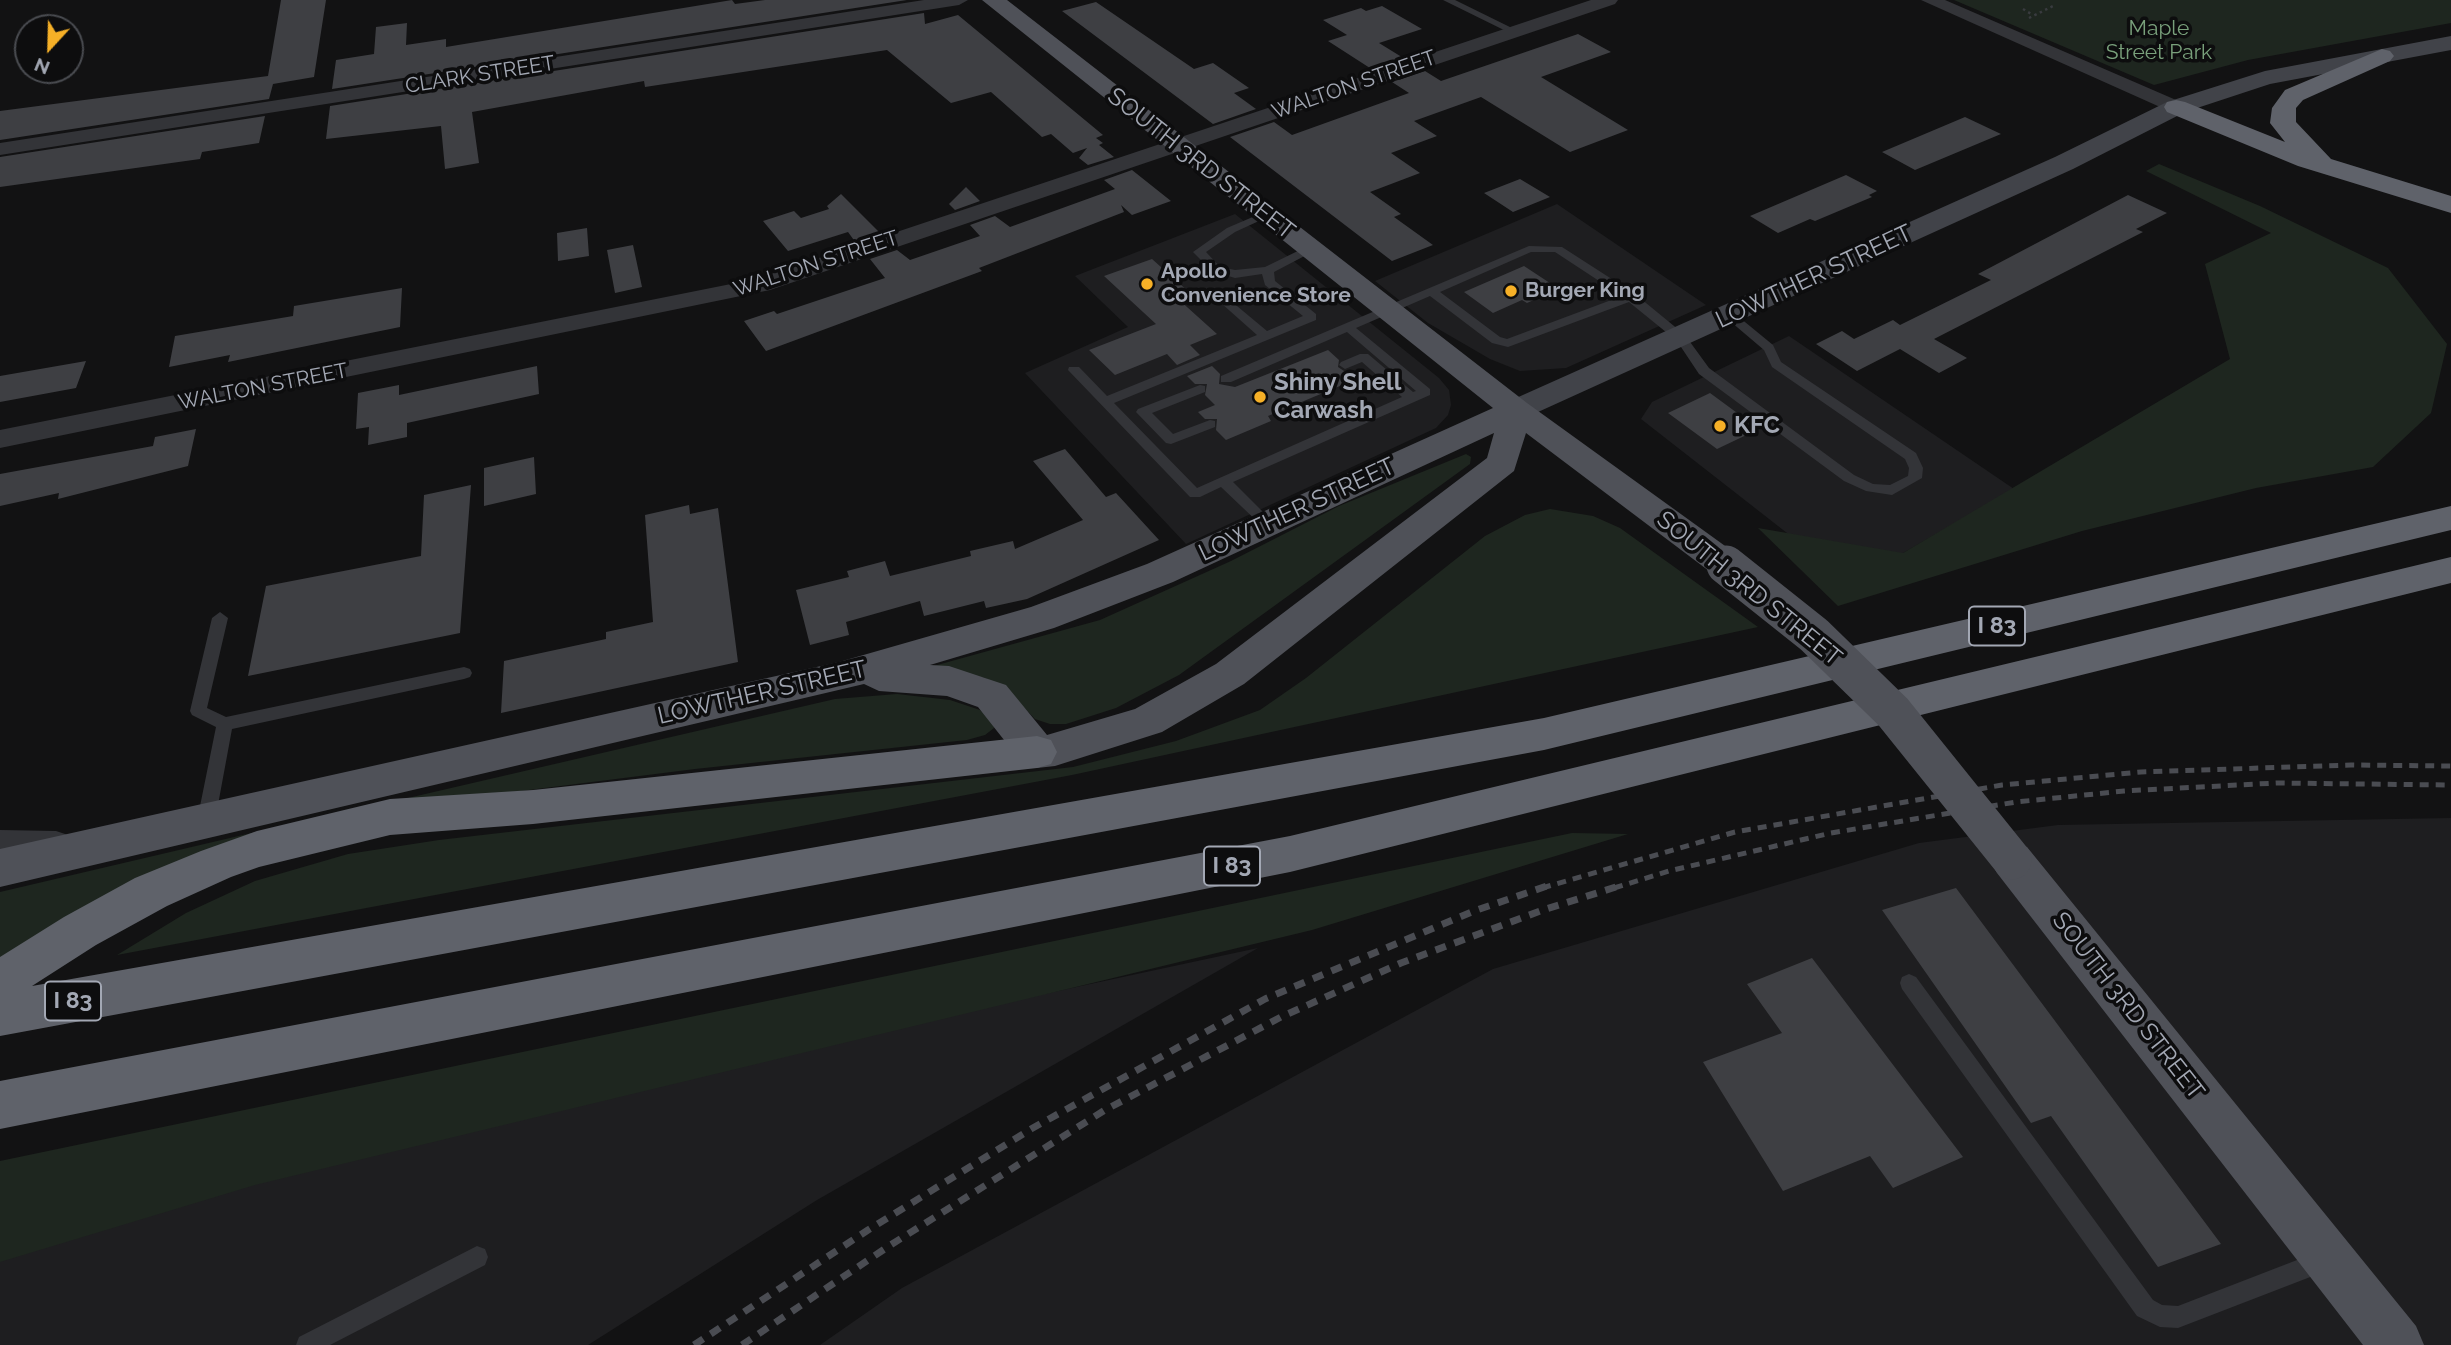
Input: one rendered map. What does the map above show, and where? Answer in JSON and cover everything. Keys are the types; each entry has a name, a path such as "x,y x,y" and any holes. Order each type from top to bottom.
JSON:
{"highway":[{"path":"2382,56 2294,95 2284,108 2283,123 2294,138 2318,157 2385,187"},
{"path":"2176,107 2307,160 2385,187 2451,205"},
{"name":"I 83","path":"0,1014 1544,734 2451,518"},
{"name":"I 83","path":"0,1105 1290,854 2451,570"},
{"path":"0,982 80,931 151,892 216,864 257,849 390,817 533,807 1037,752"}],"main road":[{"name":"SOUTH 3RD STREET","path":"993,0 1516,410 1726,565 1814,635 1894,712 2397,1345"},
{"name":"LOWTHER STREET","path":"0,868 839,677 1041,618 1160,573 2064,163 2176,107 2265,78 2451,43"},
{"path":"839,677 905,676 949,681 992,696 1037,752 1055,750 1148,721 1230,674 1502,463 1516,410"}],"street":[{"name":"CLARK STREET","path":"0,149 959,0"},
{"name":"WALTON STREET","path":"0,439 726,294 782,278 1609,0"},
{"path":"1930,0 2176,107"},
{"name":"LOWTHER STREET","path":"0,845 96,846"}],"lane":[{"path":"1448,0 1513,31"},
{"path":"1266,215 1231,230 1199,252 1216,269 1235,274 1268,270 1310,249"},
{"path":"1226,379 1529,248 1558,249 1631,297 1681,338 1704,371 1849,478 1871,488 1892,490 1915,478 1916,468 1910,456 1776,365 1769,348 1730,316"},
{"path":"1105,402 1312,317 1269,282 1268,270"},
{"path":"1430,290 1496,340 1508,343 1631,297"},
{"path":"1225,300 1266,336"},
{"path":"1074,370 1195,494 1425,392 1348,327"},
{"path":"1345,365 1364,357 1411,398"},
{"path":"1200,389 1143,412 1171,440 1210,424"},
{"path":"1223,481 1267,523"},
{"path":"220,618 198,711 225,724 464,673"},
{"path":"206,821 225,724"},
{"path":"1909,983 2145,1308 2160,1316 2178,1317 2329,1259"},
{"path":"307,1345 477,1257"}],"path":[{"path":"2023,9 2034,16"}],"shaded area":[{"path":"1557,204 1706,305 1566,368 1520,371 1490,359 1428,323 1375,281"},
{"path":"1235,214 1439,378 1449,390 1451,405 1448,415 1436,428 1186,544 1025,373 1128,327 1075,276"},
{"path":"1789,336 2014,489 1851,583 1641,419 1652,402"},
{"path":"2451,818 2451,1345 820,1345 902,1288 1493,969 1919,843 2058,825"},
{"path":"1258,948 817,1200 588,1345 0,1345 0,1218"}],"green space":[{"name":"Maple Street Park","path":"1954,0 2451,0 2451,23 2248,60 2154,85"},
{"path":"2159,164 2260,206 2388,268 2447,344 2431,413 2373,467 2256,488 2082,531 1838,606 1758,528 1903,553 2230,359 2205,264 2271,233 2146,171"},
{"path":"1466,454 1471,457 1470,464 1179,675 1116,708 1066,724 1050,724 1035,719 1006,689 985,678 930,667 1100,620 1231,561 1339,506"},
{"path":"1550,509 1593,516 1620,528 1758,627 1072,775 117,955 186,913 255,881 348,854 439,840 1073,767 1176,741 1260,710 1306,678 1485,536 1525,515"},
{"path":"897,694 950,700 980,710 993,721 994,728 985,735 967,740 695,769 339,814 835,699"},
{"path":"264,830 0,961 0,892"},
{"path":"1572,833 1628,834 1312,930 255,1185 0,1262 0,1161"}],"building":[{"path":"281,0 326,0 314,77 273,84 269,99 0,140 0,111 268,76"},
{"path":"732,0 735,4 765,0 907,0 332,89 336,60 374,54 376,27 407,23 406,45 446,39 446,47"},
{"path":"1096,2 1194,69 1213,63 1249,88 1234,93 1256,109 1213,124 1062,11"},
{"path":"1382,6 1422,29 1379,43 1405,59 1373,70 1328,41 1347,35 1323,20 1361,8 1366,11"},
{"path":"924,13 925,24 958,15 1103,135 1096,138 1103,143 1099,145 1114,157 1088,165 1079,158 1087,148 1073,153 1051,134 1042,137 991,92 951,103 887,50 645,87 644,81 472,112 479,163 445,169 441,126 326,139 330,106"},
{"path":"1578,34 1611,52 1541,77 1628,130 1570,152 1481,97 1414,121 1437,136 1391,153 1420,173 1370,192 1401,214 1394,217 1433,245 1392,261 1230,137 1274,122 1292,135 1409,93 1392,82 1425,71 1441,81"},
{"path":"265,116 259,143 202,152 200,159 0,187 0,157"},
{"path":"1965,117 2001,134 1915,170 1882,152"},
{"path":"1132,170 1171,201 1132,215 1121,205 1124,212 979,268 982,271 766,351 744,321 774,311 777,314 885,278 870,259 897,250 910,260 980,236 970,225 995,216 1010,227 1115,189 1104,180"},
{"path":"1846,175 1877,191 1869,195 1872,197 1778,233 1750,216"},
{"path":"1520,179 1550,197 1513,212 1484,193"},
{"path":"966,187 980,201 955,210 949,204"},
{"path":"841,194 881,234 856,243 848,232 788,251 763,221 794,211 801,218 829,209 827,206"},
{"path":"2128,195 2167,213 2136,229 2143,232 1934,339 1967,358 1939,373 1900,349 1857,371 1816,344 1842,331 1854,339 1893,320 1900,325 1991,280 1978,274"},
{"path":"587,228 589,256 558,261 557,233"},
{"path":"633,245 642,287 615,293 607,250"},
{"path":"1152,259 1190,293 1177,298 1217,334 1190,345 1200,355 1177,365 1167,354 1115,375 1089,350 1156,324 1104,276"},
{"name":"Burger King","path":"1524,266 1559,289 1527,303 1522,300 1493,313 1464,292"},
{"path":"402,288 400,327 228,362 230,355 169,367 175,336 293,316 294,306"},
{"name":"Shiny Shell Carwash","path":"1328,350 1339,360 1338,367 1344,371 1350,370 1359,378 1268,416 1271,421 1226,440 1216,430 1217,419 1205,419 1198,412 1215,405 1205,395 1207,384 1195,384 1187,376 1212,366 1220,374 1219,384 1235,387"},
{"path":"86,361 76,388 0,402 0,376"},
{"path":"537,366 539,394 407,423 407,437 368,445 369,427 356,429 358,393 399,385 399,395"},
{"name":"KFC","path":"1710,393 1759,429 1717,449 1668,413"},
{"path":"196,429 188,466 58,499 59,493 0,506 0,474 153,446 155,437"},
{"path":"1065,449 1106,497 1116,493 1159,540 1027,599 986,608 984,601 924,616 920,601 846,622 849,635 810,645 796,590 849,577 847,571 885,561 890,576 971,556 970,551 1013,541 1015,549 1083,520 1033,461"},
{"path":"534,457 536,494 484,506 484,468"},
{"path":"471,485 460,633 248,676 266,586 421,556 424,495"},
{"path":"689,505 690,514 718,508 738,662 501,713 504,661 606,639 606,632 653,622 645,515"},
{"path":"1956,888 2221,1244 2158,1267 2051,1116 2031,1123 1882,910"},
{"path":"1812,958 1963,1157 1893,1188 1870,1156 1783,1191 1703,1062 1782,1033 1747,984"}],"railway":[{"path":"1542,888 1735,832 2002,785 2141,772 2351,765 2451,766"},
{"path":"1614,888 1669,871 1831,833 2016,802 2124,791 2276,783 2451,785"},
{"path":"694,1345 868,1230 1031,1129 1265,999 1474,911 1547,886"},
{"path":"742,1345 889,1246 1105,1110 1281,1017 1401,963 1543,910 1619,886"}],"place":[{"name":"Apollo Convenience Store","path":"1147,284"},
{"name":"Burger King","path":"1511,291"},
{"name":"Shiny Shell Carwash","path":"1260,397"},
{"name":"KFC","path":"1720,426"}]}
